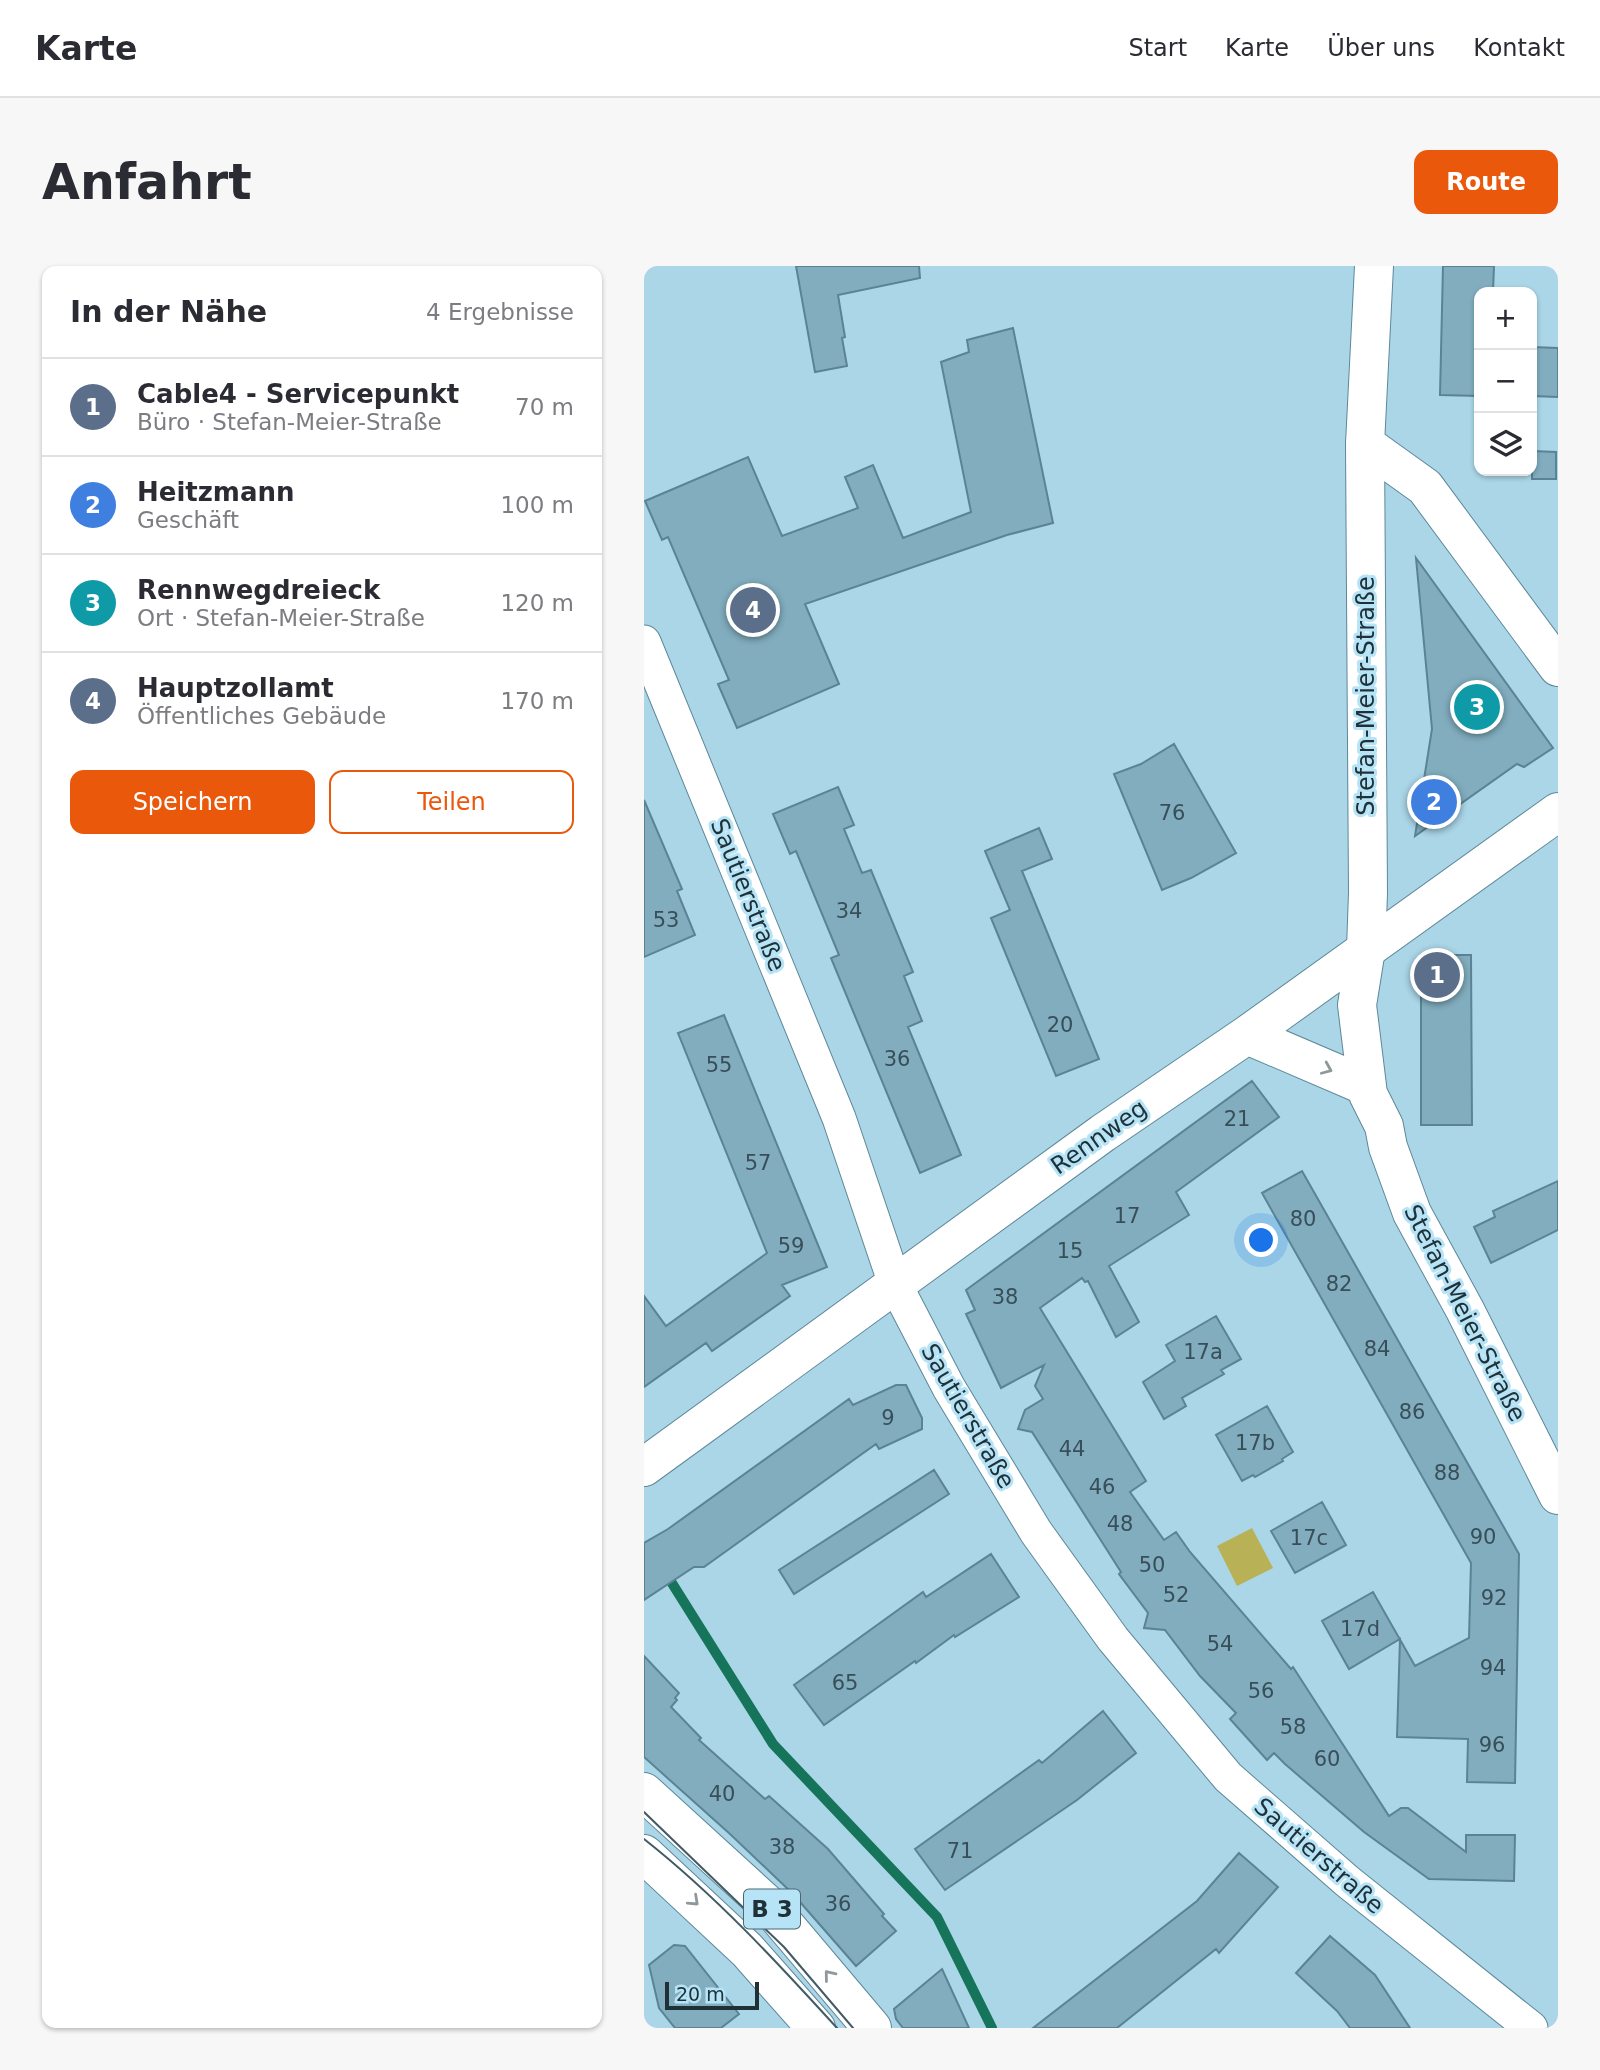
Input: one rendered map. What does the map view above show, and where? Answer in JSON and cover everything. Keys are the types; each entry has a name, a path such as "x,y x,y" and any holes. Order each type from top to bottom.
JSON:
{"main road":[{"name":"Stefan-Meier-Straße","path":"1374,266 1365,444 1366,949 1357,1005 1366,1086 1384,1126 1388,1147 1412,1213 1465,1310 1558,1495"},
{"path":"1365,444 1425,486 1558,667"},
{"name":"Rennweg","path":"644,1467 1103,1133 1247,1035 1558,812"},
{"name":"Stefan-Meier-Straße","path":"1366,949 1380,988 1387,1055 1389,1083 1384,1126"},
{"path":"1247,1035 1366,1086"},
{"name":"B 3","path":"648,1805 769,1906 873,2028"},
{"name":"B 3","path":"644,1854 747,1950 816,2028"}],"street":[{"name":"Sautierstraße","path":"644,642 839,1118 895,1284 949,1388 1036,1532 1113,1639 1228,1777 1357,1889 1531,2028"}],"shaded area":[{"path":"1252,1528 1273,1568 1237,1586 1217,1546"}],"building":[{"path":"796,266 919,266 920,278 838,295 847,366 815,372"},
{"path":"1443,266 1494,266 1493,287 1474,287 1474,396 1440,395"},
{"path":"1013,328 1053,523 1007,535 805,604 839,684 737,728 718,684 729,680 668,537 662,540 645,501 748,457 782,536 858,508 845,477 873,465 903,538 971,512 941,362 969,352 967,340"},
{"path":"1537,347 1558,348 1558,397 1537,396"},
{"path":"1537,451 1556,452 1556,479 1532,479 1532,476 1537,476"},
{"path":"1416,558 1553,748 1524,767 1517,764 1415,836 1432,729"},
{"path":"1174,744 1236,853 1191,878 1162,890 1114,774 1141,764"},
{"path":"838,787 854,825 844,829 862,873 871,870 913,972 904,976 922,1021 908,1027 961,1155 920,1173 831,958 839,955 796,851 790,854 773,814"},
{"path":"644,800 682,889 677,891 695,935 644,957"},
{"path":"1039,828 1052,859 1022,871 1099,1059 1056,1076 991,918 1010,910 985,851"},
{"path":"1421,955 1471,955 1472,1125 1421,1125"},
{"path":"724,1015 827,1267 782,1285 790,1296 712,1351 706,1343 644,1387 644,1296 666,1326 767,1253 678,1033"},
{"path":"1252,1081 1279,1117 1176,1192 1189,1215 1109,1266 1139,1322 1116,1337 1088,1281 1085,1282 1082,1278 1040,1308 1146,1481 1130,1492 1164,1540 1176,1532 1190,1552 1291,1669 1293,1667 1389,1816 1401,1808 1408,1808 1466,1852 1466,1835 1515,1835 1514,1881 1429,1879 1364,1832 1274,1753 1267,1760 1230,1719 1236,1713 1200,1676 1165,1630 1144,1628 1148,1613 1119,1574 1121,1572 1032,1432 1018,1429 1025,1410 1043,1399 1035,1386 1044,1365 1001,1388 966,1314 975,1310 966,1290"},
{"path":"1302,1171 1519,1554 1515,1783 1467,1782 1468,1739 1397,1737 1400,1640 1415,1666 1469,1638 1471,1563 1262,1193"},
{"path":"1558,1181 1558,1230 1491,1263 1474,1227 1495,1217 1493,1211"},
{"path":"1216,1316 1241,1359 1221,1370 1224,1374 1182,1398 1186,1406 1164,1419 1143,1382 1175,1361 1166,1345"},
{"path":"896,1385 906,1385 922,1418 922,1429 879,1449 876,1444 704,1567 694,1567 644,1600 644,1543 668,1529 849,1399 853,1405"},
{"path":"1267,1406 1293,1452 1255,1477 1253,1475 1242,1481 1216,1435"},
{"path":"934,1470 949,1494 794,1594 779,1570"},
{"path":"1322,1502 1346,1545 1295,1573 1271,1531"},
{"path":"991,1554 1019,1597 955,1637 954,1635 824,1725 794,1685 923,1592 926,1597"},
{"path":"1373,1592 1400,1639 1349,1669 1322,1621"},
{"path":"644,1656 679,1693 671,1707 701,1738 699,1740 765,1799 769,1796 828,1849 896,1931 856,1966 793,1894 644,1757"},
{"path":"1103,1711 1136,1753 1077,1800 945,1890 915,1849 1039,1760 1042,1763"},
{"path":"1239,1853 1278,1887 1219,1953 1216,1949 1117,2028 1033,2028 1197,1901"},
{"path":"1330,1936 1375,1975 1410,2028 1350,2028 1337,2011 1296,1973"},
{"path":"674,1945 685,1946 739,2014 721,2028 675,2028 659,2008 649,1965"},
{"path":"942,1969 969,2028 903,2028 896,2019 894,2009"}],"waterway":[{"path":"665,1572 773,1744 937,1917 992,2028"}],"tram line":[{"path":"644,1812 784,1947 853,2028"},
{"path":"644,1839 720,1906 837,2028"}],"place":[{"name":"Hauptzollamt","path":"753,610"},
{"name":"Rennwegdreieck","path":"1477,707"},
{"name":"Heitzmann","path":"1434,802"},
{"name":"Cable4 - Servicepunkt","path":"1437,975"}]}
